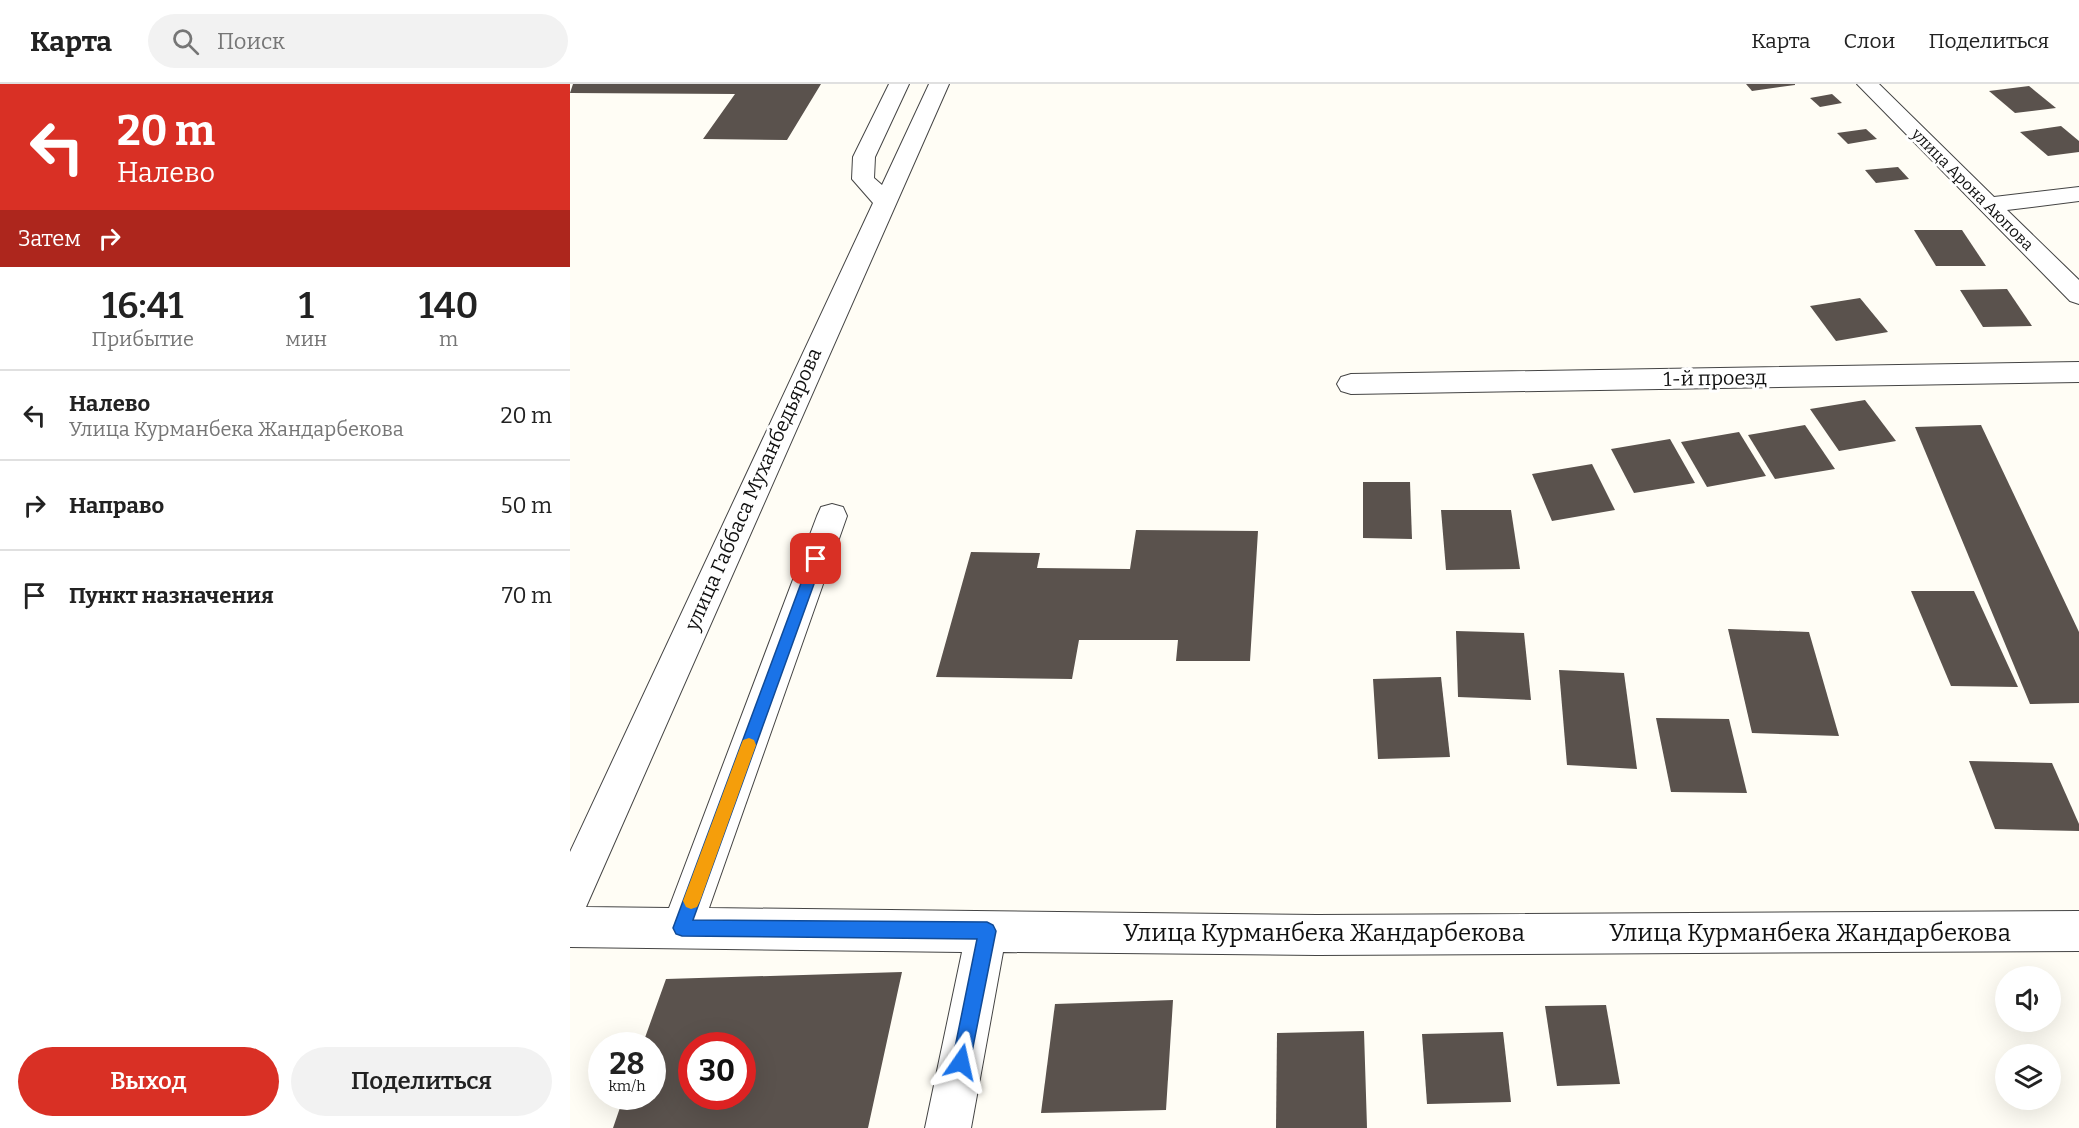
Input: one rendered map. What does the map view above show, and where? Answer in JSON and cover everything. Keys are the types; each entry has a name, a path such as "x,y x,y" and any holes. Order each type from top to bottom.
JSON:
{"street":[{"path":"885,202 863,179 864,157 899,84"},
{"name":"улица Габбаса Муханбедьярова","path":"570,896 939,84"},
{"name":"улица Арона Аюпова","path":"1867,84 2079,295"},
{"path":"1989,205 2079,194"},
{"name":"1-й проезд","path":"1351,384 2079,372"},
{"path":"682,928 832,516"},
{"name":"Улица Курманбека Жандарбекова","path":"570,927 1317,935 2079,931"},
{"path":"948,1128 987,931"}],"building":[{"path":"573,84 821,84 787,140 703,139 735,94 570,93"},
{"path":"1746,84 1795,84 1795,85 1752,91"},
{"path":"2029,86 2056,108 2015,113 1989,91"},
{"path":"1832,94 1842,103 1820,107 1810,98"},
{"path":"2061,126 2079,141 2079,152 2048,156 2020,132"},
{"path":"1866,129 1877,139 1848,144 1837,133"},
{"path":"1898,167 1909,179 1876,183 1865,170"},
{"path":"1914,230 1962,230 1986,266 1936,266"},
{"path":"2007,289 2032,326 1983,327 1960,290"},
{"path":"1860,298 1888,332 1836,341 1810,306"},
{"path":"1865,400 1896,441 1839,451 1810,409"},
{"path":"1805,425 1835,469 1775,479 1748,435"},
{"path":"1981,425 2079,632 2079,703 2030,704 1915,427"},
{"path":"1739,432 1766,476 1707,487 1681,442"},
{"path":"1670,439 1695,483 1634,493 1611,449"},
{"path":"1592,464 1615,510 1552,521 1532,474"},
{"path":"1363,482 1410,482 1412,539 1363,538"},
{"path":"1441,510 1511,510 1520,569 1446,570"},
{"path":"1136,530 1258,531 1250,661 1176,661 1178,640 1079,640 1072,679 936,677 971,552 1040,553 1037,568 1130,569"},
{"path":"1911,591 1974,591 2018,687 1951,686"},
{"path":"1728,629 1809,632 1839,736 1752,733"},
{"path":"1456,631 1524,633 1531,700 1458,697"},
{"path":"1559,670 1624,673 1637,769 1567,765"},
{"path":"1441,677 1450,757 1378,759 1373,679"},
{"path":"1656,718 1729,719 1747,793 1671,792"},
{"path":"1969,761 2052,763 2079,824 2079,831 1995,829"},
{"path":"902,972 868,1128 613,1128 619,1110 666,1110 666,1032 647,1032 666,979"},
{"path":"1173,1000 1166,1110 1041,1113 1055,1004"},
{"path":"1606,1005 1620,1084 1557,1086 1545,1006"},
{"path":"1364,1031 1367,1128 1276,1128 1277,1033"},
{"path":"1503,1032 1511,1102 1427,1104 1422,1034"}],"slow traffic":[{"path":"691,901 749,745"}],"route":[{"path":"816,559 682,928 987,931 961,1062"}]}
